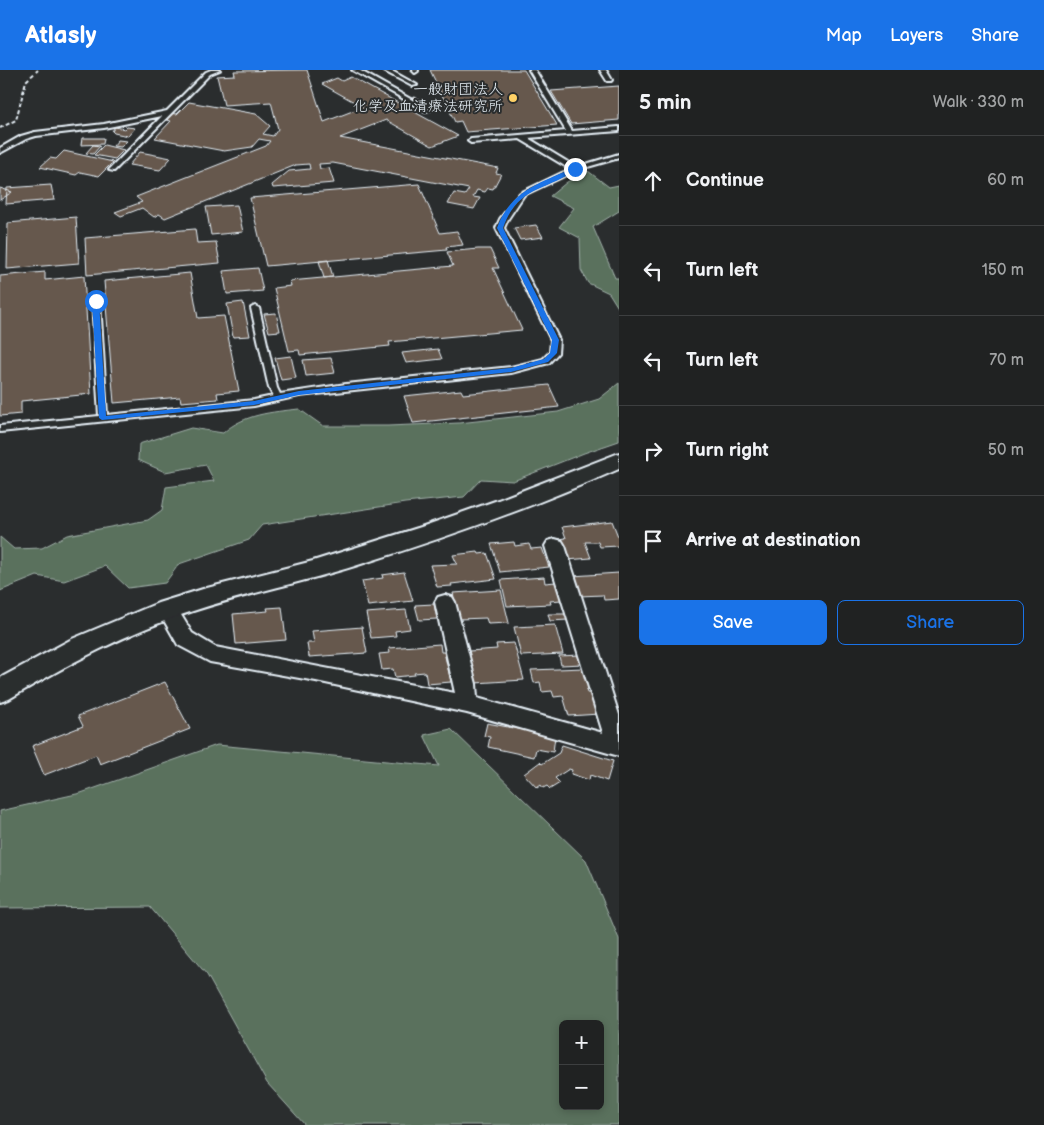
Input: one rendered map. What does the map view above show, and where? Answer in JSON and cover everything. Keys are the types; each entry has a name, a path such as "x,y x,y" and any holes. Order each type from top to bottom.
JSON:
{"street":[{"path":"0,691 48,662 103,634 168,610 311,570 428,534 526,499 619,460"},
{"path":"554,546 618,746"},
{"path":"445,602 465,684 467,704"},
{"path":"168,610 185,639 210,654 316,673 467,704 618,746"}],"lane":[{"path":"112,170 208,73 217,70"},
{"path":"354,70 427,110"},
{"path":"385,70 414,85"},
{"path":"532,70 570,133"},
{"path":"603,70 609,80"},
{"path":"0,151 33,134 47,130 97,127 167,113"},
{"path":"471,141 619,129"},
{"path":"521,137 575,169"},
{"path":"0,428 254,403 299,393 511,370 546,361 554,353 555,340 500,228 504,219 522,194 575,169 619,156"},
{"path":"96,301 102,418"},
{"path":"255,308 273,388 278,398"}],"path":[{"path":"0,128 16,120 26,81 38,70"}],"green space":[{"path":"588,171 609,187 619,185 619,211 593,227 615,278 619,278 619,309 609,293 588,283 581,270 580,238 559,227 574,208 550,196 567,182"},
{"path":"619,383 619,441 513,481 481,479 464,497 405,503 262,525 249,540 179,564 165,583 128,588 105,566 64,581 37,576 0,591 0,537 14,549 42,548 67,535 148,520 162,510 166,487 214,481 206,465 165,472 138,460 139,444 191,428 223,433 249,418 299,409 323,426 459,423 558,412 599,399"},
{"path":"451,729 586,860 619,939 619,1125 305,1125 267,1083 207,975 150,907 0,908 0,811 81,793 217,745 439,766 424,735"}],"building":[{"path":"307,70 324,122 363,107 322,84 337,78 342,81 351,77 458,136 432,146 386,120 340,138 498,168 496,173 501,174 493,189 488,188 485,192 477,190 473,197 480,198 474,209 448,204 454,193 465,195 469,189 333,163 319,164 320,169 329,168 334,183 273,188 272,185 289,171 310,169 309,164 296,165 165,218 159,214 154,217 142,208 121,216 115,212 142,202 136,197 266,146 270,141 259,139 252,147 224,151 155,138 171,121 163,119 169,113 177,114 189,102 256,114 270,126 263,134 273,136 278,129 271,102 224,105 217,76 235,75 234,71"},
{"path":"430,70 524,70 557,125 466,132 461,121 455,122"},
{"path":"619,86 619,120 571,124 551,91"},
{"path":"415,97 422,101 406,107 398,103"},
{"path":"115,127 135,128 128,136 114,133 112,131"},
{"path":"82,138 104,138 103,144 81,145"},
{"path":"118,140 127,141 121,147 113,146"},
{"path":"93,145 100,146 93,154 86,153"},
{"path":"104,145 124,150 115,159 94,155"},
{"path":"64,151 113,162 99,176 80,172 76,175 40,167 50,158 56,159"},
{"path":"140,152 171,158 160,170 129,165"},
{"path":"419,184 440,233 457,231 463,245 446,247 447,250 266,266 250,198"},
{"path":"51,185 54,200 6,204 7,188"},
{"path":"0,188 12,192 0,200"},
{"path":"237,205 243,232 211,235 206,207"},
{"path":"76,217 79,263 7,269 8,223"},
{"path":"536,225 543,237 520,240 514,228"},
{"path":"195,229 197,243 216,242 220,263 87,275 85,238"},
{"path":"490,249 499,268 493,268 522,330 389,342 390,346 300,355 299,350 289,351 274,288 291,286 290,281 453,266 447,252"},
{"path":"328,260 333,277 324,278 319,261"},
{"path":"258,268 263,291 227,294 223,271"},
{"path":"45,272 45,280 84,276 91,394 21,401 21,414 0,416 0,276"},
{"path":"190,273 198,318 224,316 239,391 217,393 218,399 181,402 180,397 114,403 104,281"},
{"path":"243,302 250,336 233,337 227,304"},
{"path":"276,313 280,331 269,332 264,314"},
{"path":"438,349 442,359 406,363 402,353"},
{"path":"291,356 296,378 281,380 275,358"},
{"path":"331,358 335,373 306,376 303,360"},
{"path":"549,385 559,407 413,423 404,396 461,390 463,394"},
{"path":"612,521 619,539 619,546 600,547 598,542 585,542 591,558 567,560 559,539 566,538 562,527"},
{"path":"514,542 515,546 529,544 531,549 542,548 549,567 500,572 491,544"},
{"path":"478,552 479,554 487,553 496,579 437,587 430,565 457,564 453,555"},
{"path":"404,572 413,601 368,606 362,581 383,578 382,575"},
{"path":"619,573 619,599 604,600 603,595 579,596 572,576"},
{"path":"544,577 545,583 556,582 561,600 550,601 551,604 507,606 501,580"},
{"path":"501,590 509,623 488,624 486,618 459,619 453,593"},
{"path":"434,604 437,619 419,620 415,605"},
{"path":"282,607 286,640 236,644 233,614 268,611 267,608"},
{"path":"406,610 410,629 395,631 396,636 371,638 366,613"},
{"path":"548,614 566,614 568,620 550,621"},
{"path":"555,625 563,654 521,656 514,627"},
{"path":"362,627 367,653 309,657 307,643 314,643 312,631"},
{"path":"514,643 524,680 475,683 469,651 497,649 496,644"},
{"path":"440,644 441,652 444,652 451,682 427,684 425,672 395,677 393,669 382,670 379,654 390,653 389,648"},
{"path":"580,655 583,664 561,665 559,656"},
{"path":"584,668 590,689 586,690 587,693 593,693 599,714 569,716 563,696 554,697 552,691 542,692 540,682 534,683 531,670"},
{"path":"165,682 190,729 100,764 96,755 44,775 32,746 83,726 78,716"},
{"path":"487,723 555,736 553,752 536,749 534,757 488,747 490,737 484,736"},
{"path":"562,745 613,761 607,781 590,775 589,780 571,774 572,770 569,769 555,778 560,783 550,789 547,786 543,788 541,785 537,788 524,774 540,762 542,764 559,753"}],"place":[{"name":"一般財団法人 化学及血清療法研究所","path":"513,98"}],"route":[{"path":"96,301 102,418 254,403 299,393 511,370 531,366 546,361 554,353 555,340 500,228 511,207 522,194 575,169"}]}
